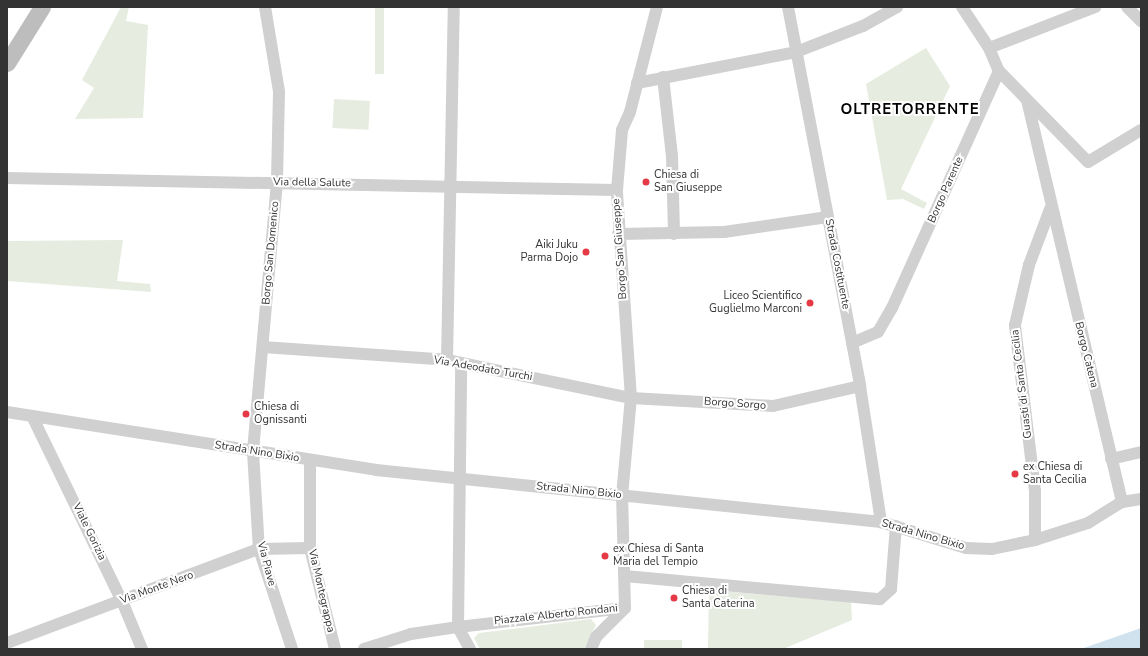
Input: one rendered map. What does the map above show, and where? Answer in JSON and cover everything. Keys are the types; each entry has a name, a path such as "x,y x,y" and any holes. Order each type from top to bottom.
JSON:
{"main road":[{"path":"7,64 42,7"}],"street":[{"name":"Borgo San Domenico","path":"253,452 277,182 279,92 265,7"},
{"path":"447,360 454,7"},
{"name":"Borgo San Giuseppe","path":"625,608 622,496 631,398 618,234 617,190 622,130 638,83 657,7"},
{"name":"Strada Costituente","path":"788,7 860,386 881,522"},
{"path":"638,83 796,52 863,26 897,7"},
{"path":"962,7 989,48 999,71 1088,162 1141,130"},
{"path":"989,48 1095,7"},
{"path":"1127,7 1141,20"},
{"name":"Borgo Parente","path":"852,343 878,332 892,308 999,71"},
{"path":"663,77 672,156 674,234"},
{"name":"Borgo Catena","path":"1027,100 1050,209 1122,502"},
{"name":"Via della Salute","path":"7,178 450,185 617,190"},
{"name":"Guasti di Santa Cecilia","path":"1036,540 1035,492 1015,325 1029,265 1050,209"},
{"path":"618,234 724,232 828,217"},
{"name":"Via Adeodato Turchi","path":"263,347 447,360 631,398"},
{"path":"461,364 458,389 461,478 458,627 470,649"},
{"name":"Borgo Sorgo","path":"631,398 773,406 860,386"},
{"name":"Strada Nino Bixio","path":"7,412 310,460 622,496 881,522 966,548 992,549 1036,540 1088,523 1122,502 1141,499"},
{"name":"Viale Gorizia","path":"32,416 122,601 142,649"},
{"name":"Via Piave","path":"253,452 259,549 292,649"},
{"path":"1111,459 1141,452"},
{"name":"Via Montegrappa","path":"310,460 310,548 335,649"},
{"path":"625,576 880,599 891,589 896,526"},
{"name":"Via Monte Nero","path":"7,643 259,549 310,548"},
{"name":"Piazzale Alberto Rondani","path":"364,649 412,634 458,627 625,608"},
{"name":"Piazzale Alberto Rondani","path":"591,649 596,637 625,608"}],"shaded area":[{"path":"121,7 129,7 126,21 148,25 143,118 75,119 94,88 82,80"},
{"path":"375,7 384,7 384,74 375,74"},
{"path":"926,48 950,86 901,189 927,203 924,209 903,199 887,200 866,84"},
{"path":"334,99 370,101 368,130 332,128"},
{"path":"123,240 117,281 150,284 151,292 7,281 7,241"},
{"path":"709,590 851,602 852,620 783,649 708,649"},
{"path":"591,619 596,625 584,649 480,649 474,638 479,633"},
{"path":"644,640 682,640 682,649 644,649"}],"water":[{"path":"1141,628 1141,649 1081,649"}],"place":[{"name":"Chiesa di San Giuseppe","path":"646,182"},
{"name":"Aiki Juku Parma Dojo","path":"586,252"},
{"name":"Liceo Scientifico Guglielmo Marconi","path":"810,303"},
{"name":"Chiesa di Ognissanti","path":"246,414"},
{"name":"ex Chiesa di Santa Cecilia","path":"1015,474"},
{"name":"ex Chiesa di Santa Maria del Tempio","path":"605,556"},
{"name":"Chiesa di Santa Caterina","path":"674,598"}],"district":[{"name":"OLTRETORRENTE","path":"910,110"}]}
